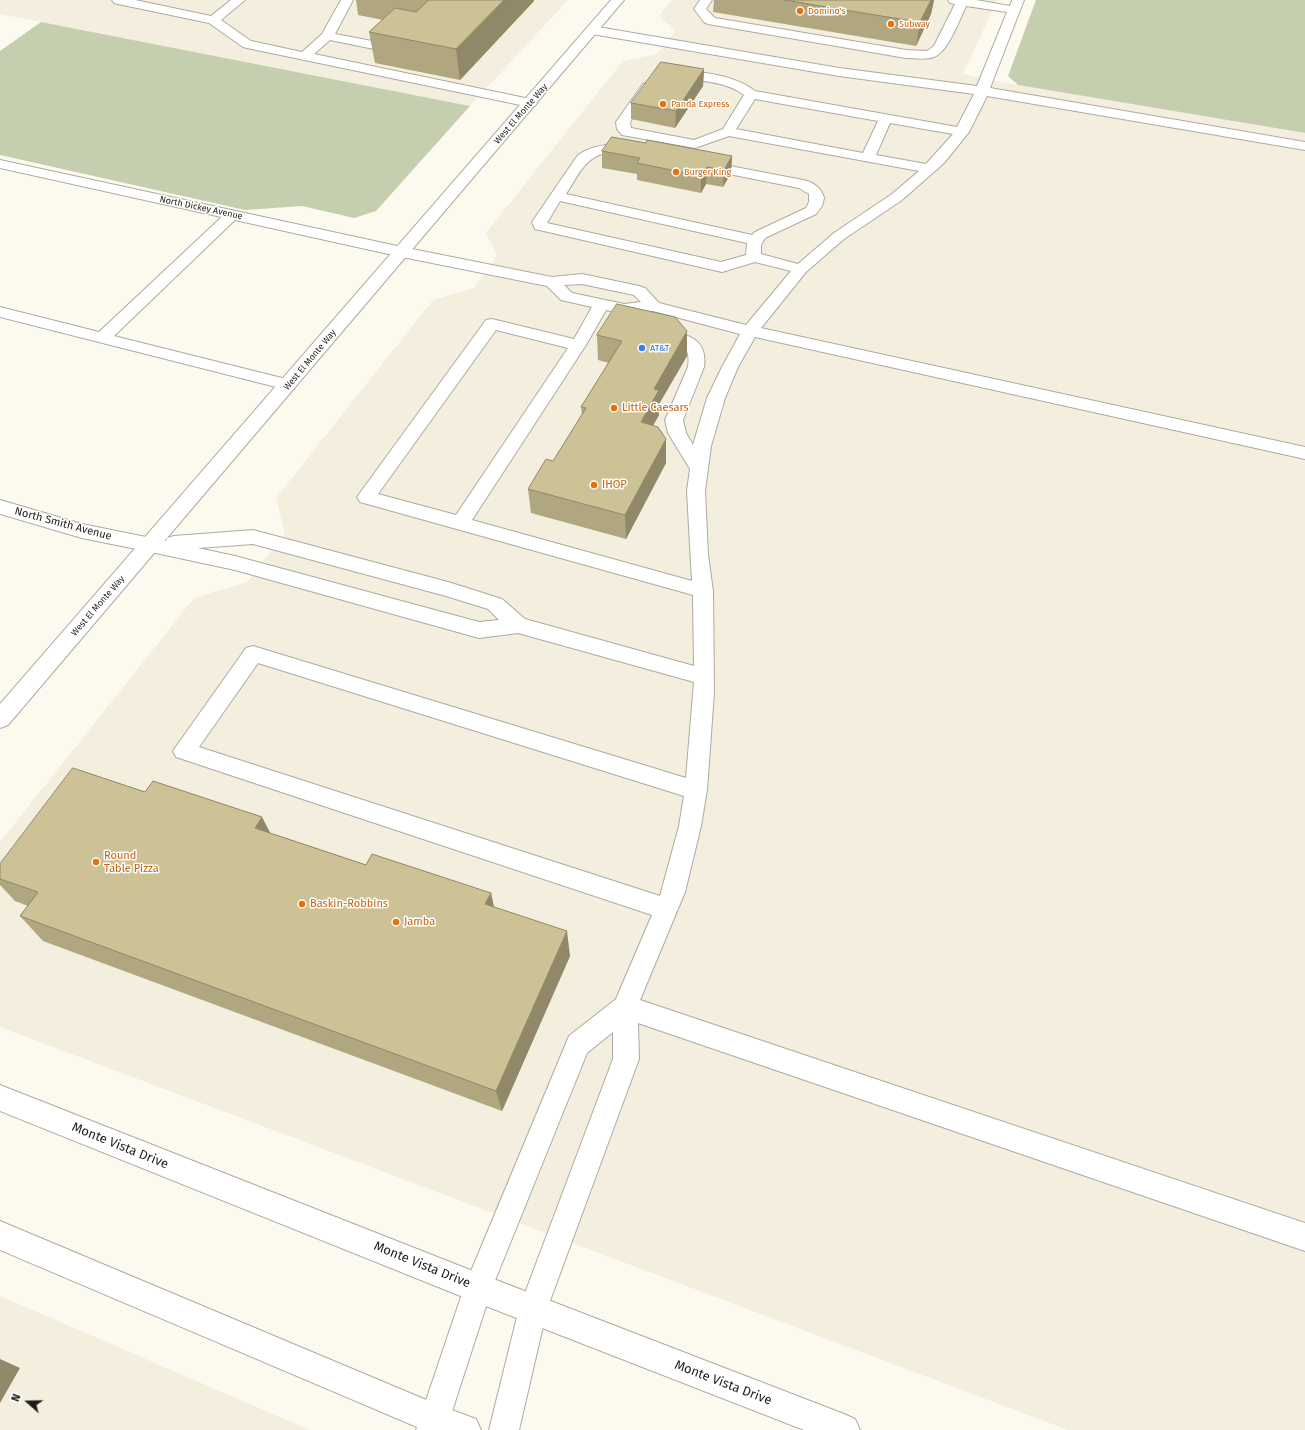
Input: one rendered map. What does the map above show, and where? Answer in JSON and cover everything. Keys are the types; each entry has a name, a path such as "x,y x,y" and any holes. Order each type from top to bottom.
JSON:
{"street":[{"name":"West El Monte Way","path":"0,719 618,0"},
{"name":"North Dickey Avenue","path":"0,164 402,252"},
{"name":"North Smith Avenue","path":"0,507 82,531 150,545"},
{"name":"Monte Vista Drive","path":"0,1098 478,1288 844,1430"},
{"path":"0,1235 433,1425 464,1430"}],"lane":[{"path":"118,0 213,20 248,44 530,103"},
{"path":"213,20 239,0"},
{"path":"304,56 327,36 347,0"},
{"path":"504,1430 533,1309 626,1059 625,1007 673,892 682,858 696,790 704,677 703,591 699,555 696,491 698,467 705,432 716,398 730,367 750,331 801,269 839,236 897,197 930,169 950,148 972,115 1016,5 960,0 939,48 931,54 924,55 906,54 712,21 708,19 700,9 706,0"},
{"path":"592,30 839,72 982,91 1305,146"},
{"path":"327,36 379,46"},
{"path":"930,169 728,132 695,144 627,132 624,129 623,122 658,76 681,73 726,81 739,85 751,94 962,132"},
{"path":"728,132 751,94"},
{"path":"868,158 886,118"},
{"path":"648,154 608,148 590,152 583,158 556,196 539,222 540,226 722,267 754,257 801,269"},
{"path":"694,163 803,184 815,192 817,198 816,205 811,211 760,235 755,240 752,247 754,257"},
{"path":"556,196 755,240"},
{"path":"102,338 232,215"},
{"path":"402,252 552,282 582,279 639,291 653,306"},
{"path":"552,282 567,297 600,314 624,309 653,306 750,331 1305,454"},
{"path":"0,312 288,385"},
{"path":"460,523 600,314"},
{"path":"578,345 492,324 366,497 703,591"},
{"path":"643,330 686,340 693,345 696,352 698,359 696,367 674,420 676,433 698,467"},
{"path":"150,545 253,537 448,589 495,604 518,625"},
{"path":"150,545 235,563 479,630 518,625 704,677"},
{"path":"666,909 184,751 253,654 696,790"},
{"path":"625,1007 1305,1237"},
{"path":"433,1425 478,1288 578,1045 625,1007"}],"shaded area":[{"path":"0,0 568,0 470,106 0,14"},
{"path":"672,0 997,0 963,74 1018,85 1305,133 1305,1430 1068,1430 0,1027 0,842 194,598 247,582 285,533 276,498 433,300 474,288 497,255 486,233 623,61 657,54 675,31 659,16"},
{"path":"0,1296 310,1430 0,1430"}],"green space":[{"path":"1036,0 1305,0 1305,133 1018,85 1008,76"},
{"path":"41,22 470,106 376,211 354,218 302,206 245,210 0,155 0,51"}],"building":[{"path":"429,0 504,0 456,49 369,32 395,8 416,12"},
{"path":"785,0 931,0 920,22"},
{"path":"661,62 704,69 676,111 631,103"},
{"path":"612,137 646,143 647,140 732,156 724,170 707,167 701,176 637,163 640,158 602,151"},
{"path":"617,304 675,317 687,331 654,389 659,390 641,422 658,427 666,439 625,515 528,489 546,459 553,461 586,408 581,407 622,341 597,335"},
{"path":"73,768 145,792 153,781 262,817 255,828 366,865 372,854 491,893 485,904 567,931 496,1091 20,916 38,892 0,879 0,864"}],"place":[{"name":"Domino's","path":"800,11"},
{"name":"Subway","path":"891,24"},
{"name":"Panda Express","path":"663,104"},
{"name":"Burger King","path":"676,172"},
{"name":"AT&T","path":"642,348"},
{"name":"Little Caesars","path":"614,408"},
{"name":"IHOP","path":"594,485"},
{"name":"Round Table Pizza","path":"96,862"},
{"name":"Baskin-Robbins","path":"302,904"},
{"name":"Jamba","path":"396,922"}]}
